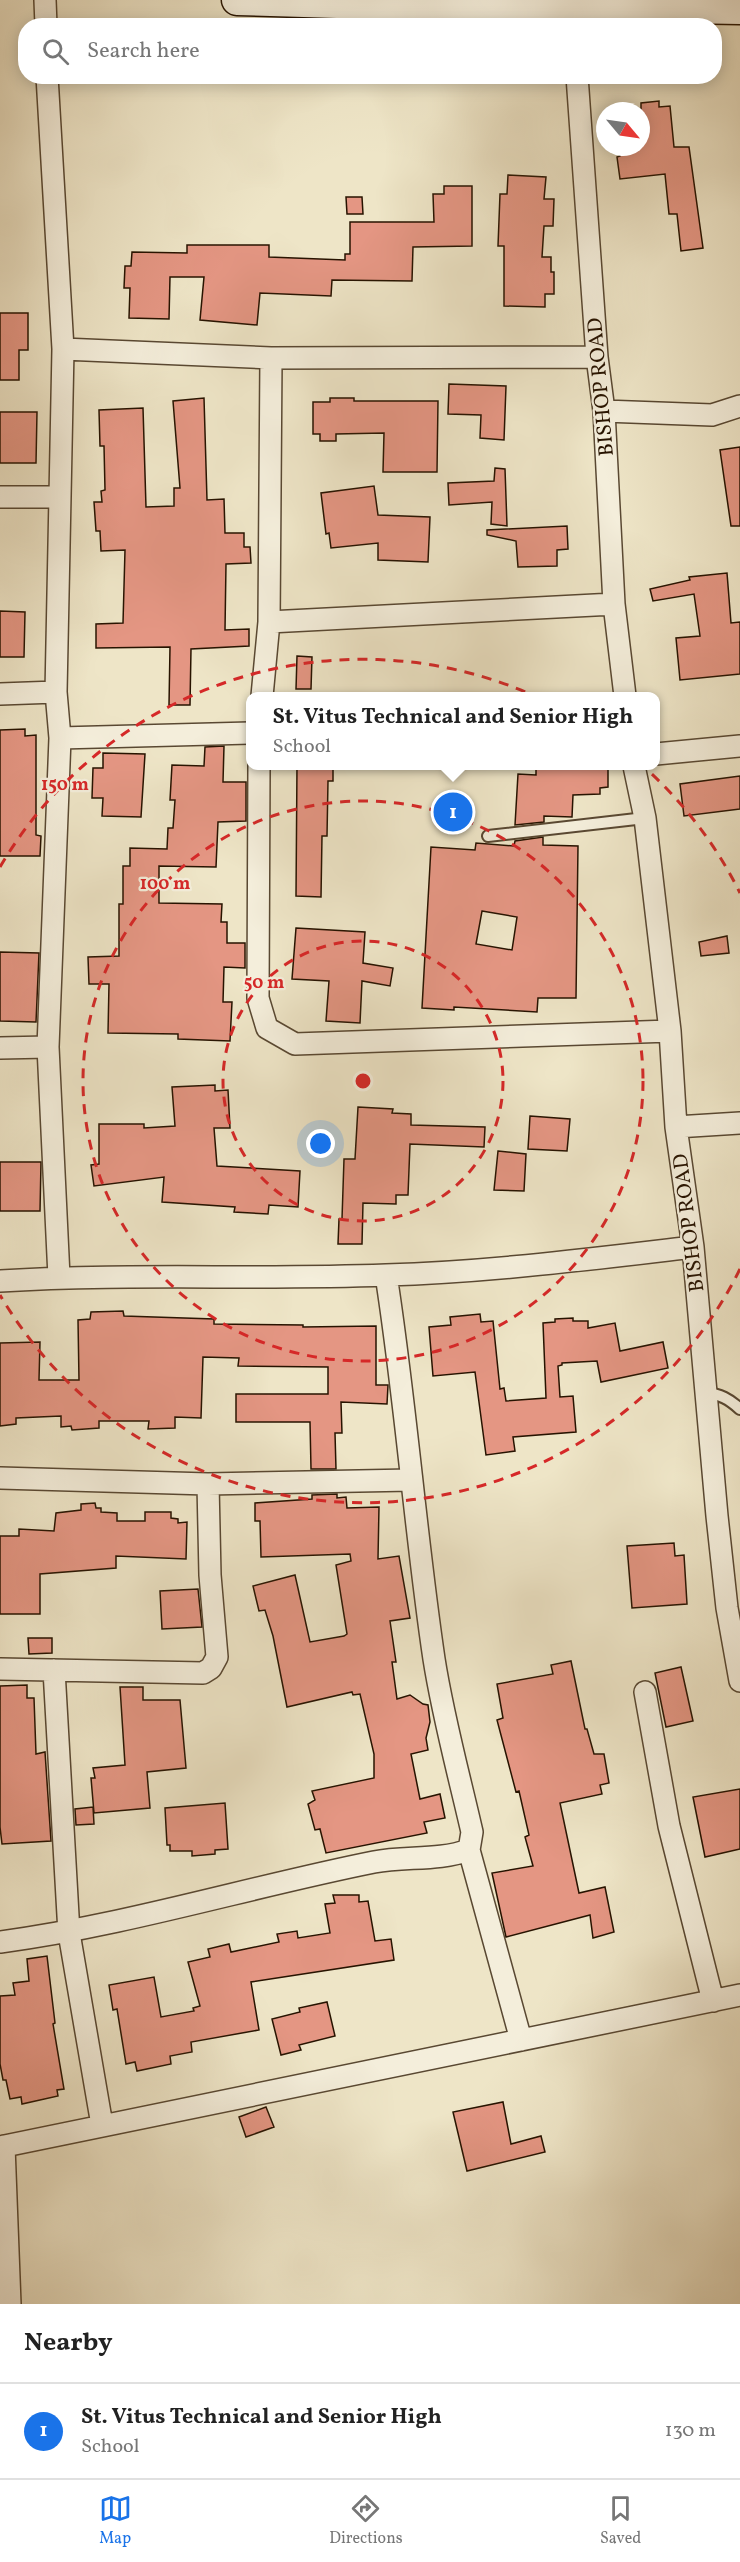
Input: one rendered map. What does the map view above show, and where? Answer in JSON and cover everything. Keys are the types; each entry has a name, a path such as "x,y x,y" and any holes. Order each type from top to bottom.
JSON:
{"street":[{"path":"45,0 46,18"},
{"path":"237,0 375,1 573,18 624,3 740,9"},
{"path":"47,84 63,349 56,692 60,738 48,1047 58,1278"},
{"name":"BISHOP ROAD","path":"578,84 597,357 604,411 614,604 625,692"},
{"path":"63,349 271,358 597,357"},
{"path":"262,692 269,622 271,358"},
{"path":"604,411 712,415 740,406"},
{"path":"0,497 59,497"},
{"path":"269,622 614,604"},
{"path":"0,694 56,692"},
{"path":"60,738 246,733"},
{"path":"660,754 740,746"},
{"path":"259,770 258,998 267,1028 295,1044 670,1031"},
{"name":"BISHOP ROAD","path":"635,770 645,818 670,1031 676,1128 693,1247 727,1608 740,1681"},
{"path":"0,1048 48,1047"},
{"path":"676,1128 740,1123"},
{"path":"0,1281 58,1278 386,1275 576,1260 693,1247"},
{"path":"386,1275 401,1377 411,1480 435,1662 472,1832 469,1850 521,2040"},
{"path":"0,1478 207,1484 411,1480"},
{"path":"0,1670 203,1673 211,1668 217,1657 210,1575 207,1484"},
{"path":"54,1670 69,1933 102,2125"},
{"path":"645,1692 669,1826 713,2001"},
{"path":"0,1942 69,1933 376,1862 454,1855 469,1850"},
{"path":"10,2304 2,2147 740,1995"}],"lane":[{"path":"488,836 645,818"},
{"path":"706,1393 730,1399 740,1409"}],"building":[{"path":"659,101 659,107 670,106 674,147 689,147 703,248 681,251 677,214 669,214 665,174 620,179 617,157 650,156 650,102"},
{"path":"508,175 546,177 544,199 554,199 553,226 544,226 542,257 551,257 554,294 545,294 545,307 504,306 504,246 498,246 500,194 507,194"},
{"path":"444,186 472,186 472,246 413,247 412,281 332,280 331,296 260,293 257,325 200,320 204,277 170,277 169,319 129,318 130,288 124,288 125,266 131,266 132,252 187,253 187,245 269,245 269,257 345,260 345,254 350,254 350,222 434,222 433,194 444,194"},
{"path":"346,197 362,197 363,214 347,214"},
{"path":"0,313 28,313 28,350 19,350 19,380 0,380"},
{"path":"449,384 506,386 504,440 480,438 481,415 448,414"},
{"path":"204,398 207,500 224,499 225,533 244,533 244,547 250,547 251,563 226,564 225,630 249,629 249,646 191,649 190,705 169,705 170,647 96,648 96,624 123,623 125,550 101,551 100,531 96,531 94,502 102,502 101,491 105,490 104,446 100,446 99,410 143,408 146,507 174,506 174,488 180,488 173,401"},
{"path":"330,398 354,398 354,401 438,401 437,472 383,472 384,433 336,434 336,441 320,441 320,434 313,434 313,402 330,402"},
{"path":"0,412 37,412 36,463 0,463"},
{"path":"740,447 740,526 731,526 720,450"},
{"path":"495,468 505,469 507,526 491,524 492,502 449,505 448,483 494,481"},
{"path":"374,486 378,515 430,517 428,562 378,560 378,543 331,548 329,533 326,534 321,493"},
{"path":"567,526 568,549 557,550 557,566 518,567 516,541 487,535 487,530"},
{"path":"727,573 731,623 740,622 740,674 680,680 676,638 700,636 694,594 653,601 650,589 690,580 689,577"},
{"path":"0,611 25,612 24,657 0,657"},
{"path":"297,656 312,657 311,689 296,689"},
{"path":"25,729 25,736 36,735 36,835 41,836 40,856 0,856 0,730"},
{"path":"224,746 223,782 246,782 246,821 218,822 216,867 159,866 159,903 222,904 221,922 227,922 227,943 245,943 245,968 224,967 223,1002 232,1002 230,1041 178,1039 178,1034 108,1033 109,984 89,984 88,957 119,956 119,904 123,904 123,866 130,866 130,848 167,849 168,828 173,828 175,800 170,800 172,765 204,766 205,747"},
{"path":"103,753 145,754 141,817 102,816 103,798 92,798 93,768 103,768"},
{"path":"297,770 333,770 333,781 328,781 327,836 322,836 321,897 296,896"},
{"path":"536,770 608,770 608,787 600,788 600,794 573,795 572,817 544,816 544,822 515,825 518,774 536,775"},
{"path":"740,776 740,809 684,816 680,784"},
{"path":"543,837 543,845 578,846 576,998 538,998 537,1012 454,1007 454,1010 422,1008 431,847 475,850 476,843 514,846 515,841","holes":["482,911 517,917 512,950 476,944"]},
{"path":"296,928 365,932 363,963 393,968 390,986 362,981 360,1023 326,1021 329,981 292,979"},
{"path":"727,936 729,953 701,956 699,942"},
{"path":"0,952 39,953 36,1022 0,1021"},
{"path":"215,1085 215,1091 228,1090 230,1128 214,1128 217,1166 300,1171 298,1207 269,1205 268,1214 234,1212 235,1207 162,1202 164,1177 94,1186 91,1165 99,1164 99,1124 144,1124 144,1128 175,1126 172,1087"},
{"path":"358,1107 393,1109 392,1113 411,1114 411,1125 485,1127 484,1147 410,1144 408,1195 396,1195 396,1204 363,1203 362,1244 338,1244 339,1219 342,1219 344,1159 355,1159"},
{"path":"530,1116 570,1119 567,1151 528,1149"},
{"path":"498,1151 526,1154 524,1191 494,1190"},
{"path":"0,1162 41,1162 40,1211 0,1211"},
{"path":"123,1311 124,1316 214,1319 214,1324 303,1325 303,1327 376,1326 376,1385 388,1385 387,1404 341,1402 342,1433 335,1433 336,1469 311,1469 310,1422 236,1422 236,1394 328,1394 328,1367 238,1366 239,1358 203,1357 201,1418 175,1417 175,1428 148,1429 149,1421 99,1421 99,1428 72,1430 71,1426 61,1427 61,1416 16,1418 16,1424 0,1426 0,1343 40,1342 39,1380 79,1380 78,1320 90,1319 91,1312"},
{"path":"480,1314 481,1322 493,1321 500,1389 504,1388 506,1401 546,1398 543,1323 555,1322 555,1319 573,1318 573,1321 588,1321 588,1328 615,1323 620,1351 663,1342 668,1368 601,1382 597,1361 562,1363 558,1366 560,1397 573,1396 576,1432 513,1437 515,1451 486,1455 475,1372 433,1376 429,1327 451,1325 450,1317"},
{"path":"337,1494 337,1498 346,1497 347,1508 379,1507 378,1559 399,1556 410,1618 390,1621 396,1662 392,1662 397,1699 410,1695 428,1705 430,1722 426,1738 428,1750 411,1754 420,1799 440,1794 445,1818 424,1822 427,1833 326,1853 320,1829 315,1830 308,1804 315,1800 312,1791 374,1778 374,1754 360,1694 353,1695 352,1692 287,1707 273,1636 265,1610 259,1611 253,1586 295,1575 310,1642 344,1636 347,1634 336,1565 351,1561 350,1554 261,1557 260,1521 255,1521 255,1503 312,1499 312,1495"},
{"path":"95,1503 96,1508 101,1508 101,1512 117,1513 117,1521 145,1521 145,1512 171,1512 171,1518 178,1519 178,1523 187,1522 186,1559 116,1556 116,1568 40,1574 40,1614 0,1614 0,1536 19,1536 19,1529 54,1531 56,1513 81,1510 81,1504"},
{"path":"674,1543 675,1556 684,1555 687,1604 632,1608 627,1546"},
{"path":"198,1589 202,1627 162,1629 160,1591"},
{"path":"28,1638 52,1638 52,1653 29,1654"},
{"path":"571,1661 585,1729 587,1729 594,1754 604,1754 609,1783 600,1785 602,1794 560,1803 579,1893 605,1887 614,1932 593,1938 590,1915 506,1937 492,1873 533,1866 525,1837 529,1835 519,1791 516,1792 497,1720 503,1718 497,1684 553,1674 551,1665"},
{"path":"681,1667 693,1721 666,1727 655,1673"},
{"path":"27,1685 27,1698 34,1698 36,1754 45,1752 51,1841 2,1844 0,1686"},
{"path":"120,1687 143,1687 143,1700 180,1700 186,1768 147,1772 150,1808 94,1813 91,1778 95,1778 93,1768 125,1765"},
{"path":"740,1789 740,1849 705,1857 693,1797"},
{"path":"225,1803 228,1849 215,1850 215,1854 192,1856 192,1851 170,1851 170,1845 167,1845 165,1808"},
{"path":"93,1807 94,1824 76,1825 75,1809"},
{"path":"333,1895 359,1895 359,1902 368,1901 375,1941 391,1939 394,1960 251,1982 259,2030 191,2042 192,2052 170,2056 171,2064 137,2071 135,2062 126,2064 117,2009 113,2010 109,1985 154,1977 161,2017 194,2011 193,2008 200,2006 188,1962 210,1957 208,1949 229,1944 231,1952 279,1942 277,1934 297,1931 298,1938 330,1933 325,1904 335,1903"},
{"path":"47,1956 55,2023 53,2024 64,2089 57,2090 58,2096 22,2104 21,2097 10,2099 6,2080 3,2080 0,2064 0,1996 15,1995 13,1983 29,1981 27,1959"},
{"path":"327,2002 335,2036 299,2045 301,2050 281,2055 272,2019 300,2012 299,2008"},
{"path":"503,2102 511,2144 541,2136 545,2152 467,2171 453,2112"},
{"path":"266,2107 274,2127 246,2137 239,2117"}],"place":[{"name":"St. Vitus Technical and Senior High","path":"453,812"}]}
